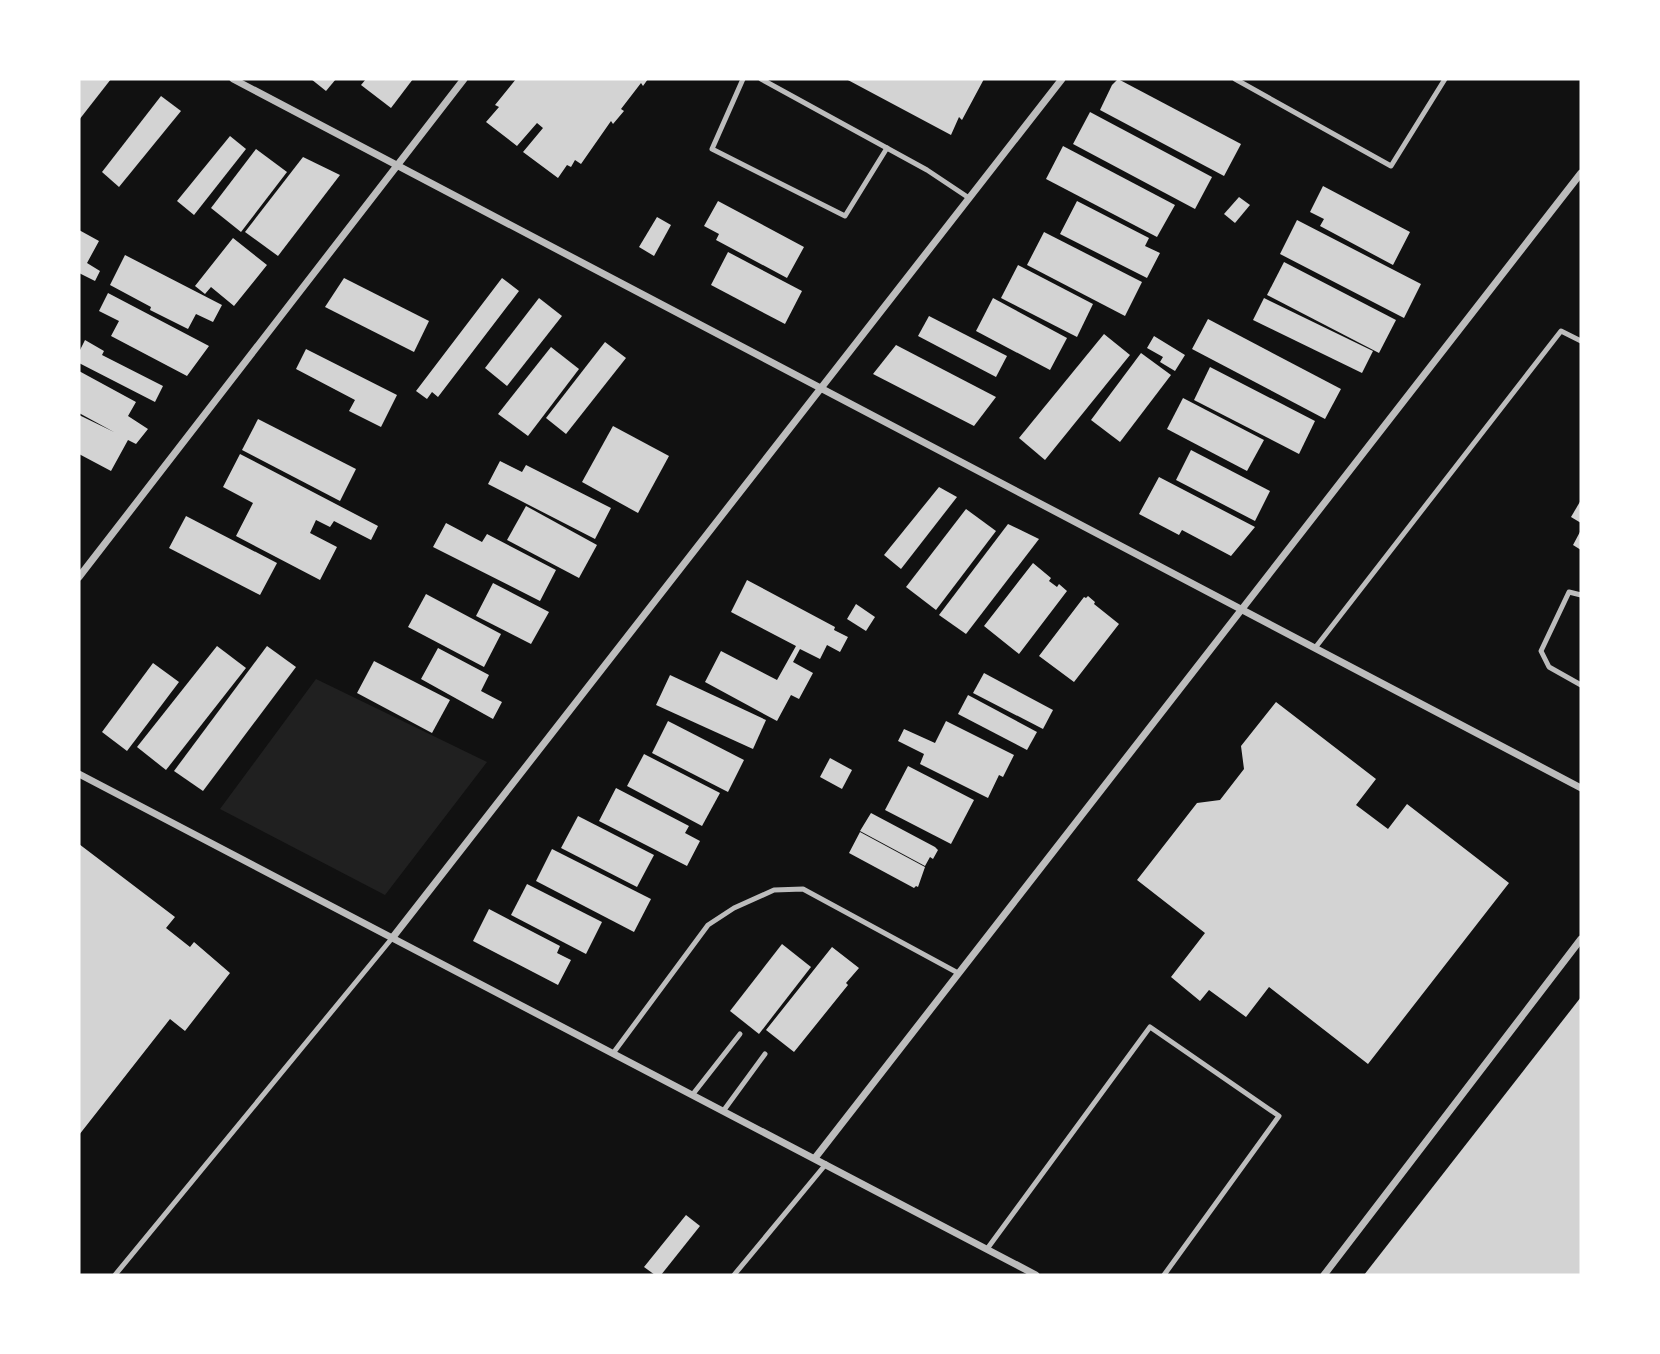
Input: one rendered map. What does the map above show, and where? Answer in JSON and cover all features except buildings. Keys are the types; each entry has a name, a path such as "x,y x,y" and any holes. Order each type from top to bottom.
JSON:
{"street":[{"path":"233,79 1581,788"},
{"path":"79,577 464,79"},
{"path":"393,937 1062,79"},
{"path":"815,1158 1581,173"},
{"path":"79,774 1036,1275"},
{"path":"1324,1275 1581,939"}],"lane":[{"path":"743,79 712,149 845,216 887,148"},
{"path":"761,79 887,148 969,198"},
{"path":"1235,79 1391,166 1445,79"},
{"path":"1315,648 1561,331 1581,341"},
{"path":"1581,595 1569,592 1541,651 1549,667 1581,685"},
{"path":"614,1052 708,925 734,908 774,890 803,889 958,973"},
{"path":"115,1275 393,937"},
{"path":"987,1249 1150,1027 1279,1116 1164,1275"},
{"path":"693,1094 740,1034"},
{"path":"724,1110 765,1054"},
{"path":"734,1275 827,1164"}],"shaded area":[{"path":"316,679 487,762 385,895 220,809"}]}
